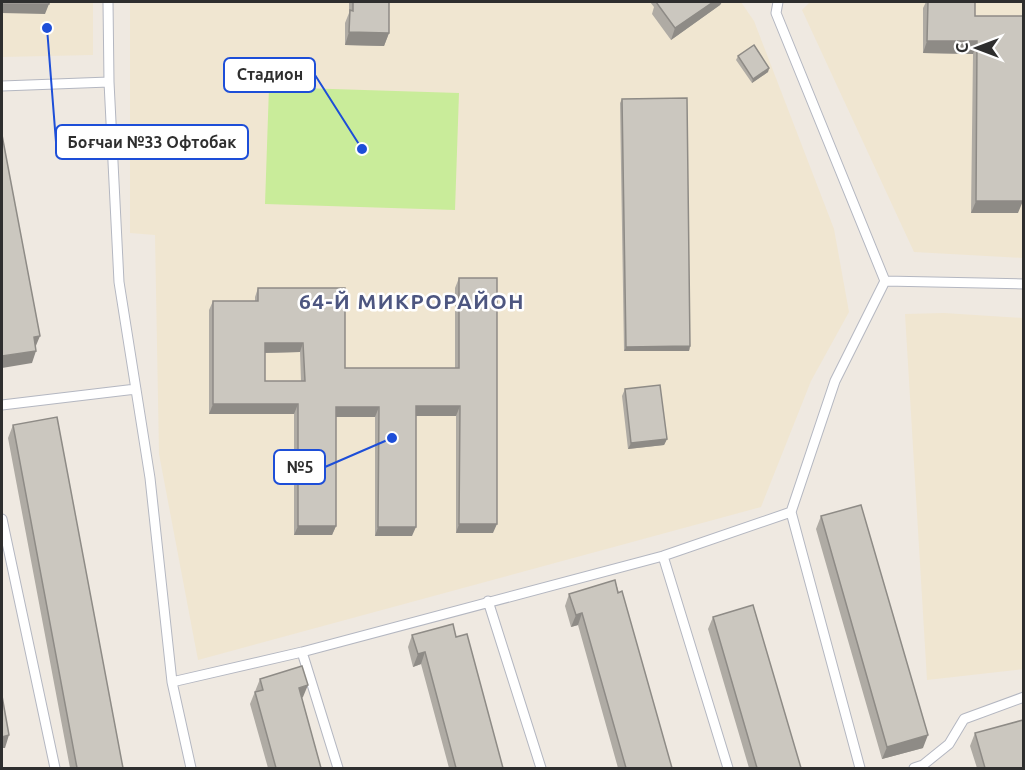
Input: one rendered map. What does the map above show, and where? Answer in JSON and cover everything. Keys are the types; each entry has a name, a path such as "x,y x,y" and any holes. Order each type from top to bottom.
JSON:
{"lane":[{"path":"108,2 109,82 119,282 150,478 172,682 191,768"},
{"path":"778,2 776,13 885,281 835,381 791,512 860,768"},
{"path":"2,86 109,82"},
{"path":"885,281 1023,284"},
{"path":"2,405 135,388"},
{"path":"172,682 302,652 663,556 791,512"},
{"path":"2,519 55,768"},
{"path":"663,556 728,768"},
{"path":"488,601 541,768"},
{"path":"302,652 338,768"},
{"path":"920,767 949,744 964,719 1023,697"}],"shaded area":[{"path":"2,2 93,2 93,55 2,57"},
{"path":"130,2 741,2 754,21 834,229 849,312 811,381 761,507 198,660 159,454 155,235 130,233"},
{"path":"810,2 1023,2 1023,258 914,252 802,10"},
{"path":"944,313 1023,318 1024,669 927,680 905,314"}],"green space":[{"path":"269,87 459,93 455,210 265,204"}],"building":[{"path":"2,2 49,2 49,4 2,4"},
{"path":"353,2 389,2 389,33 349,32 350,10 353,11"},
{"path":"656,2 713,2 675,28"},
{"path":"928,2 975,2 975,16 1023,16 1023,201 976,201 977,41 927,41"},
{"path":"754,45 769,68 753,79 738,56"},
{"path":"687,98 690,346 626,347 622,99"},
{"path":"2,135 40,336 34,337 36,351 2,356"},
{"path":"459,278 497,278 497,524 459,524 460,406 416,406 416,527 378,527 379,407 336,407 336,526 298,526 298,404 213,404 213,301 258,301 258,288 345,288 345,368 459,368","holes":["265,343 303,343 305,381 265,381"]},
{"path":"660,385 667,439 631,443 625,389"},
{"path":"57,417 123,768 77,768 13,425"},
{"path":"861,505 928,735 887,747 821,516"},
{"path":"615,580 618,593 622,591 672,768 626,768 582,613 576,615 569,594"},
{"path":"753,605 801,768 757,768 713,617"},
{"path":"453,624 456,637 467,634 503,768 456,768 425,652 418,654 412,635"},
{"path":"302,666 308,685 299,688 321,768 276,768 255,692 263,690 260,679"},
{"path":"2,696 9,735 2,737"},
{"path":"1023,720 1023,768 985,768 975,733"}],"place":[{"name":"Боғчаи №33 Офтобак","path":"47,28"},
{"name":"Стадион","path":"362,149"},
{"name":"№5","path":"392,438"}],"district":[{"name":"64-Й МИКРОРАЙОН","path":"412,302"}]}
